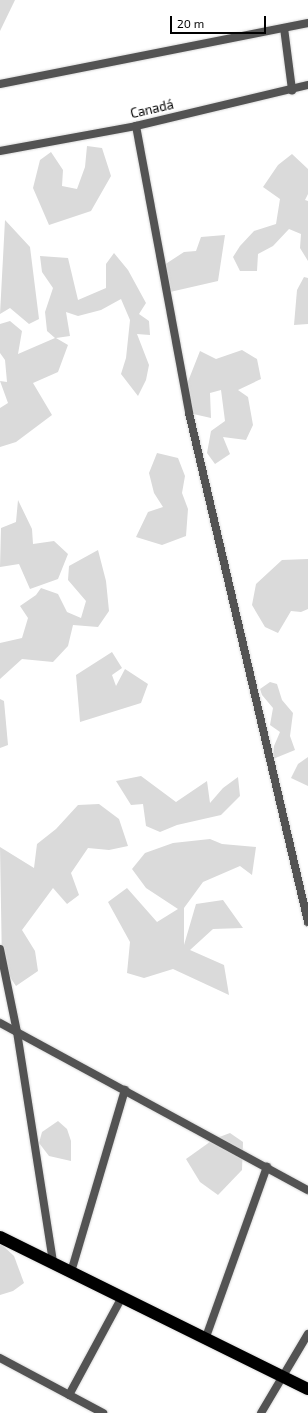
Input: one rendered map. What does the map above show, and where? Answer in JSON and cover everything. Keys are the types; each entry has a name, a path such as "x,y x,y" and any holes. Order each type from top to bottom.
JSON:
{"highway":[{"path":"0,1237 206,1337 308,1389"}],"street":[{"path":"0,84 308,23"},
{"path":"284,28 292,90"},
{"name":"Canadá","path":"0,150 136,126 308,85"},
{"path":"136,126 190,413 308,922"},
{"path":"0,949 17,1032 53,1263"},
{"path":"0,1023 308,1190"},
{"path":"71,1272 125,1090"},
{"path":"206,1337 266,1167"},
{"path":"69,1395 122,1297"},
{"path":"261,1413 308,1334"},
{"path":"0,1358 103,1413"}],"shaded area":[{"path":"0,0 15,0 0,31"},
{"path":"87,146 102,148 111,176 91,211 49,225 33,188 40,160 51,152 63,170 62,186 77,189 85,167"},
{"path":"292,154 308,169 308,194 305,200 308,201 308,261 300,248 301,234 289,229 273,246 258,254 257,271 240,271 233,257 240,246 254,231 276,224 280,199 263,187 278,165"},
{"path":"5,220 30,247 39,319 29,324 10,308 0,314"},
{"path":"225,235 218,281 170,292 161,267 184,252 196,251 201,237"},
{"path":"114,253 128,270 146,303 139,314 149,321 150,335 137,334 149,365 146,380 138,396 121,374 126,358 130,320 121,299 101,310 78,316 66,312 70,336 56,338 68,345 58,372 33,383 52,415 16,442 0,447 0,408 8,403 0,381 7,382 5,360 0,353 0,324 10,321 22,331 18,354 55,338 47,331 45,312 53,288 42,272 40,256 68,258 78,300 106,288 106,264"},
{"path":"304,277 308,278 308,324 294,325 297,290"},
{"path":"242,350 257,359 261,379 238,390 248,397 253,425 246,440 223,437 230,454 215,464 207,453 211,431 225,421 221,390 210,393 211,418 189,413 185,389 200,351 216,359"},
{"path":"157,453 178,458 185,476 182,493 188,509 186,536 162,545 136,537 148,512 163,507 154,493 149,473"},
{"path":"18,500 32,529 33,544 54,541 68,554 58,579 30,589 19,564 0,567 1,528 16,522"},
{"path":"98,550 106,581 109,611 98,627 73,625 68,646 53,662 22,659 0,679 0,643 22,638 28,618 20,606 36,595 41,588 58,594 67,612 81,618 86,601 68,580 69,566"},
{"path":"308,559 308,609 301,612 291,611 278,633 265,627 252,605 256,584 282,560"},
{"path":"112,652 122,668 112,675 116,686 125,669 148,684 141,703 80,722 76,675"},
{"path":"270,682 277,684 282,700 293,713 290,736 295,750 273,759 274,746 280,732 270,725 273,708 262,695 260,689"},
{"path":"0,699 4,701 8,745 0,748"},
{"path":"308,757 308,786 291,778 298,764"},
{"path":"141,776 176,802 207,781 210,803 223,788 238,777 240,796 221,815 177,825 160,832 146,826 143,804 131,805 116,781"},
{"path":"99,804 119,819 128,846 109,850 88,848 71,873 79,895 67,904 53,888 22,930 35,951 38,971 16,986 2,965 0,847 34,868 37,844 56,829 78,805"},
{"path":"210,839 222,844 256,847 252,875 240,866 203,882 184,908 184,945 196,904 223,900 243,928 213,929 190,950 224,965 229,995 173,969 144,978 127,973 130,942 108,902 127,888 157,922 178,909 146,888 132,869 145,853 173,843"},
{"path":"58,1121 67,1129 71,1141 71,1161 49,1156 39,1143 42,1132"},
{"path":"230,1133 243,1142 242,1170 218,1195 200,1182 186,1159 214,1139"},
{"path":"0,1243 14,1256 24,1283 13,1291 0,1295"}]}
